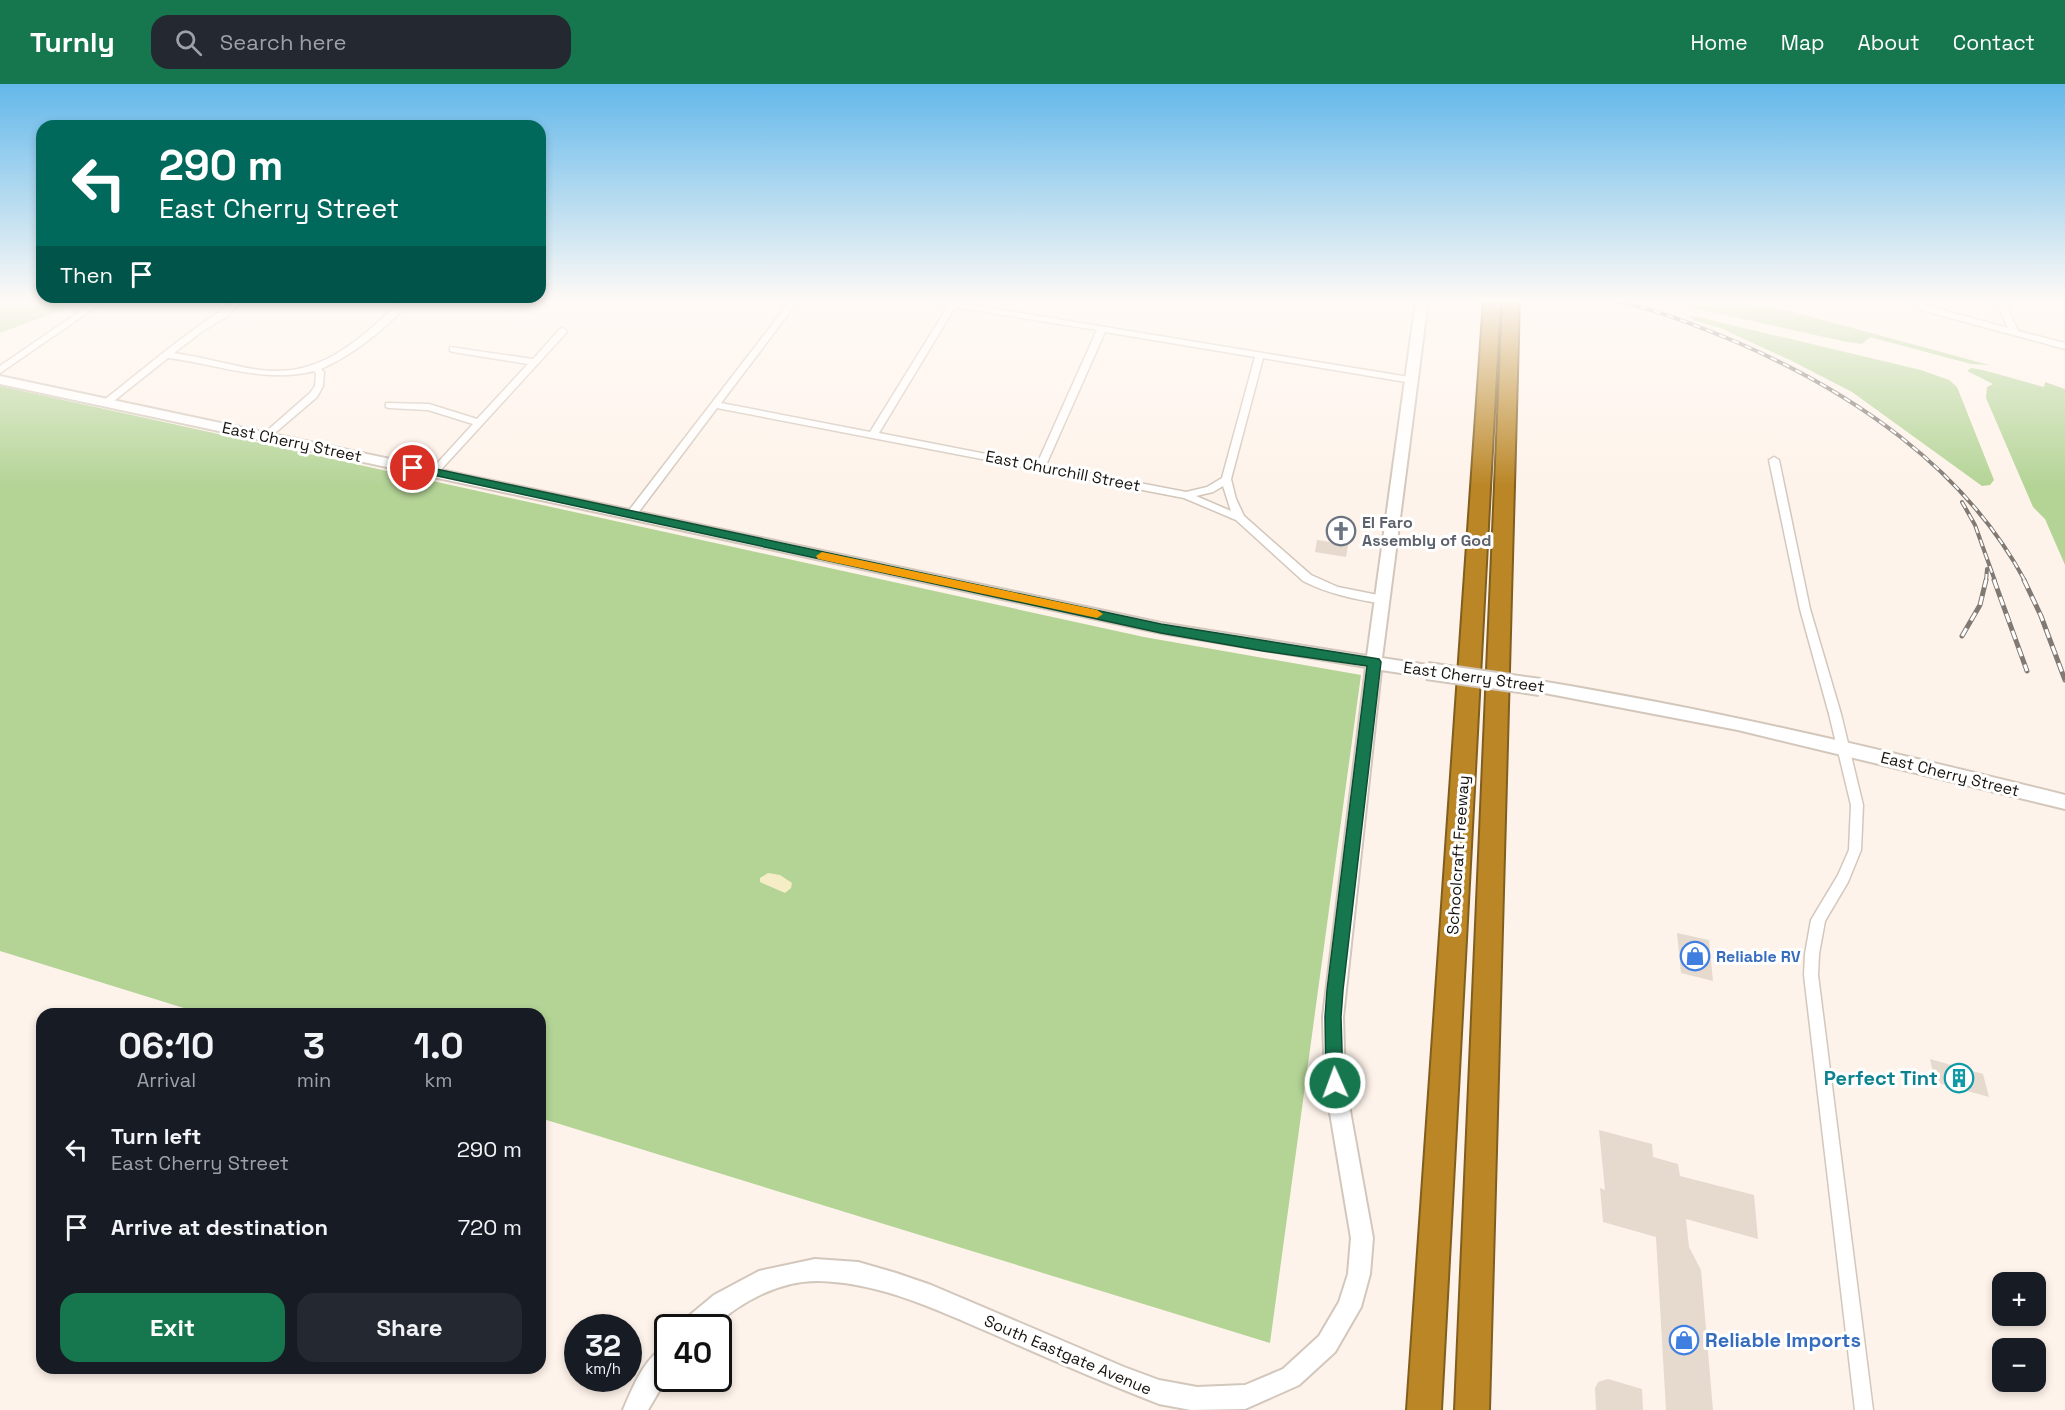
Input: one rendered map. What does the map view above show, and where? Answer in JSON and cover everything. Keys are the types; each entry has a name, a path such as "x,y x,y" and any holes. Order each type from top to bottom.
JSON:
{"highway":[{"name":"Schoolcraft Freeway","path":"1424,1410 1453,913 1500,362"},
{"name":"Schoolcraft Freeway","path":"1472,1410 1503,362"},
{"path":"1415,1410 1427,1368"}],"street":[{"path":"107,402 157,362"},
{"path":"204,362 273,374 300,372 330,362"},
{"path":"435,472 535,362"},
{"path":"631,515 748,362"},
{"path":"873,435 918,362"},
{"path":"1041,466 1087,362"},
{"path":"1240,518 1231,499 1226,479 1257,362"},
{"path":"1296,362 1412,380"},
{"name":"South Eastgate Avenue","path":"709,1314 722,1303 767,1279 815,1270 858,1273 931,1296 1131,1382 1159,1392 1197,1399 1245,1397 1291,1377 1327,1344 1349,1306 1359,1274 1362,1238 1335,1083 1333,1017 1374,662 1414,362"},
{"path":"266,436 314,395 319,386 320,372 315,368"},
{"name":"East Cherry Street","path":"0,380 1161,628 1670,709 1842,747 2065,802"},
{"path":"389,405 429,406 480,423"},
{"name":"East Churchill Street","path":"716,405 1186,495 1240,518 1307,578 1319,585 1353,595 1383,600"},
{"path":"1774,460 1805,609 1857,805 1857,836 1850,863 1818,920 1811,975 1864,1410"},
{"path":"1186,495 1210,490 1226,479"},
{"path":"635,1410 654,1374"}],"green space":[{"path":"1794,362 1887,362 1949,380 1957,387 1994,480 1990,485 1982,486 1852,392"},
{"path":"1963,362 1989,365 1971,364"},
{"path":"1971,368 2044,387 2045,382 2065,389 2065,565 2045,519 2033,507 1986,398 1987,387 1993,384 1967,371"},
{"path":"0,386 1144,637 1361,675 1270,1343 546,1120 546,1008 184,1008 0,951"}],"sand":[{"path":"768,873 780,875 792,883 791,888 785,893 760,882 760,878"}],"building":[{"name":"El Faro Assembly of God","path":"1334,519 1352,522 1346,557 1315,552 1317,540 1330,542"},
{"name":"Reliable RV","path":"1677,933 1709,940 1713,981 1681,973"},
{"name":"Perfect Tint","path":"1930,1059 1983,1074 1989,1097 1935,1082"},
{"name":"Reliable Imports","path":"1599,1130 1652,1144 1653,1157 1678,1164 1680,1176 1754,1195 1758,1239 1686,1219 1689,1247 1701,1270 1713,1410 1666,1410 1656,1237 1603,1222 1600,1188 1605,1190"},
{"path":"1608,1379 1642,1389 1643,1410 1596,1410 1595,1388 1598,1382"}],"railway":[{"path":"1780,362 1861,409 1937,468 1970,502 2000,540 2025,581"},
{"path":"1962,502 1975,525 1995,581"},
{"path":"1986,581 1987,569"},
{"path":"1962,636 1980,605 1986,580"},
{"path":"1994,580 2027,671"},
{"path":"2024,580 2041,616 2065,680"}],"slow traffic":[{"path":"822,556 1097,614"}],"place":[{"name":"El Faro Assembly of God","path":"1341,531"},
{"name":"Reliable RV","path":"1695,956"},
{"name":"Perfect Tint","path":"1959,1078"},
{"name":"Reliable Imports","path":"1684,1340"}],"route":[{"path":"413,468 1215,639 1374,662 1364,764 1335,990 1333,1046 1335,1083"}]}
